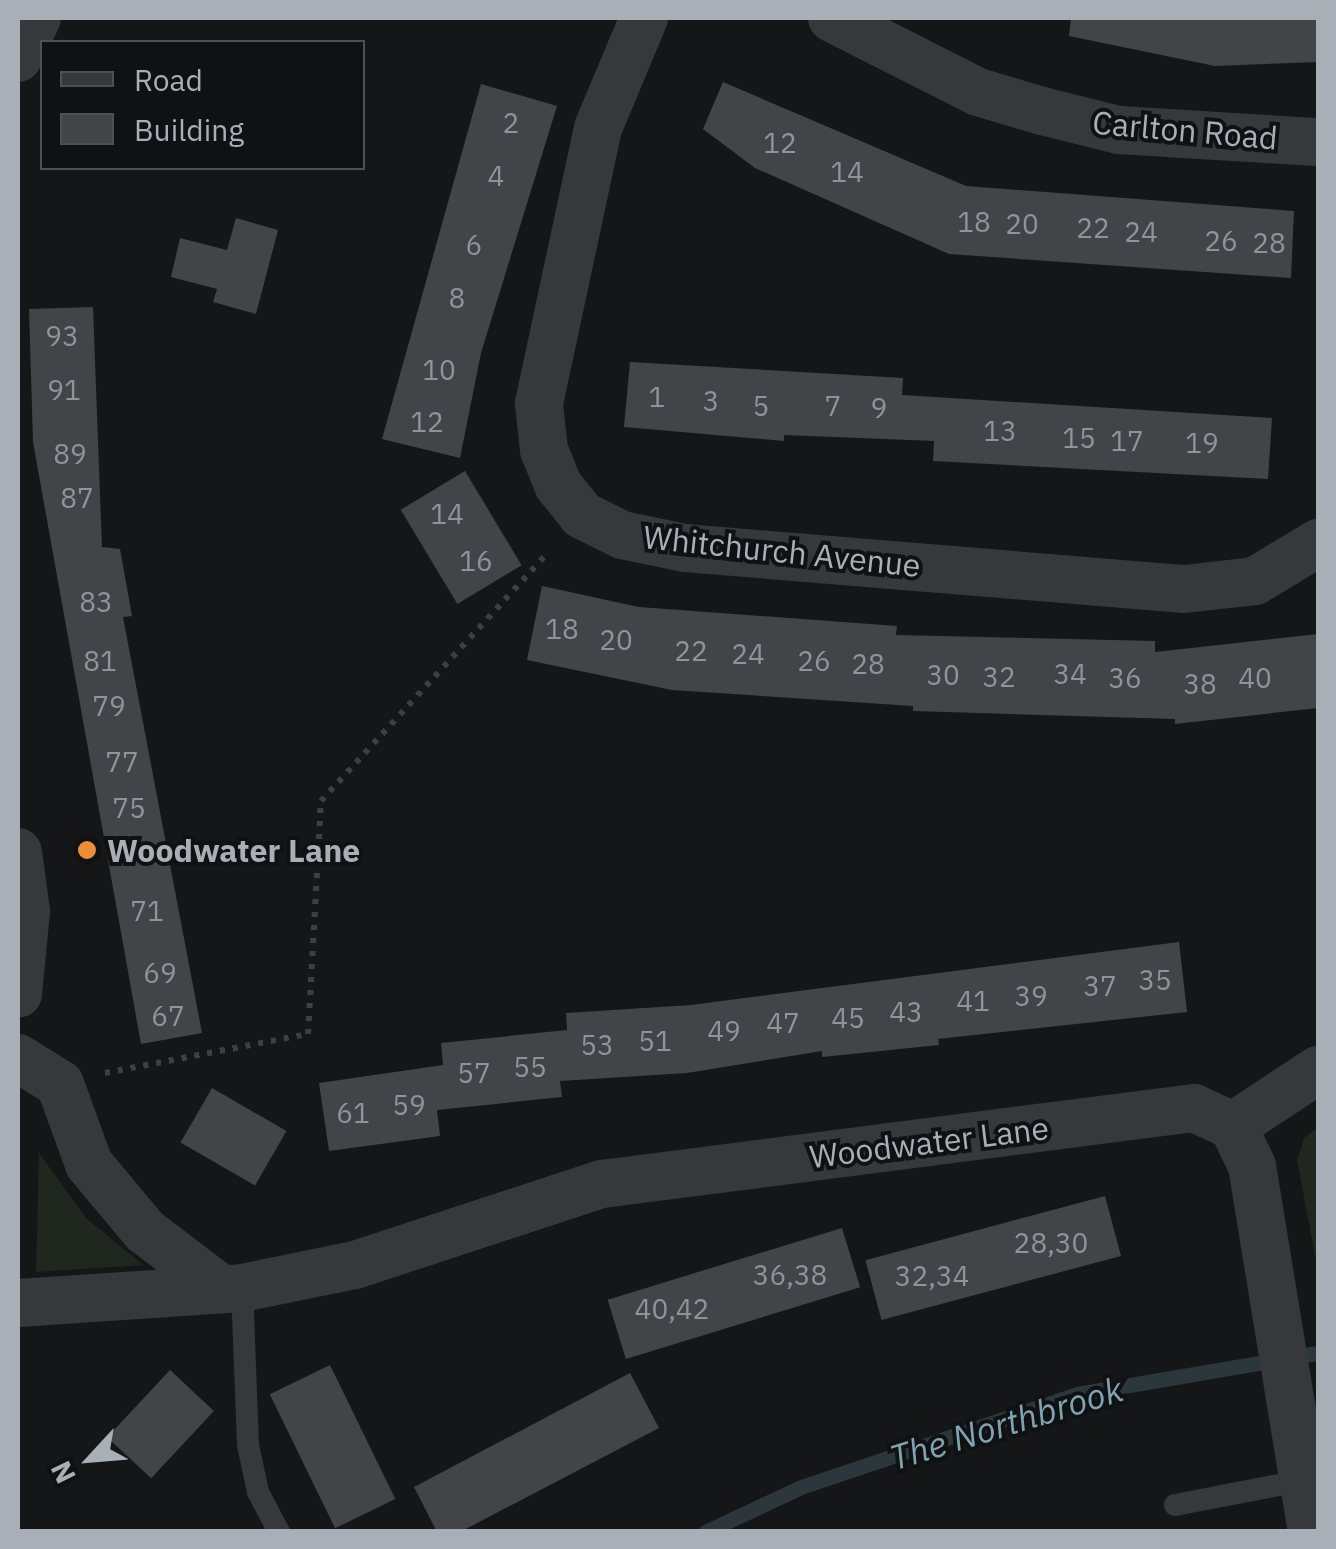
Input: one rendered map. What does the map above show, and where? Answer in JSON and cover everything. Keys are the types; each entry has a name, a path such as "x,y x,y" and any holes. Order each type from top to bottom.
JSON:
{"street":[{"path":"18,58 37,18"},
{"path":"582,515 558,485 544,450 539,404 598,128 644,18"},
{"name":"Carlton Road","path":"832,18 978,92 1042,111 1119,130 1318,142"},
{"name":"Whitchurch Avenue","path":"582,515 622,534 685,548 1184,589 1255,581 1318,543"},
{"path":"18,852 26,911 18,994"},
{"path":"18,1058 60,1084 89,1164 145,1231 232,1289"},
{"path":"1312,1532 1252,1166 1233,1126 1318,1070"},
{"name":"Woodwater Lane","path":"18,1303 232,1289 355,1265 602,1184 1194,1108 1233,1126"}],"lane":[{"path":"232,1289 248,1445 258,1492 279,1532"},
{"path":"1175,1505 1305,1480"}],"path":[{"path":"60,1084 308,1034 321,801 582,515"}],"shaded area":[{"path":"1318,1127 1318,1271 1297,1160 1304,1138"},
{"path":"39,1153 86,1218 143,1265 36,1272"}],"building":[{"path":"1071,18 1318,18 1318,62 1215,66 1069,36"},
{"path":"723,82 966,186 1294,211 1291,278 949,254 755,168 703,129"},
{"path":"481,84 557,106 481,353 460,458 382,439"},
{"path":"236,218 278,230 256,314 213,302 217,289 171,277 180,238 227,250"},
{"path":"93,307 102,547 120,549 132,616 123,617 202,1033 141,1044 33,442 29,309"},
{"path":"630,362 903,378 902,395 1272,418 1268,479 933,461 934,441 784,435 784,441 624,427"},
{"path":"465,471 522,565 457,604 401,510"},
{"path":"542,586 639,607 897,626 896,635 1155,641 1155,652 1318,634 1318,708 1175,724 1175,719 913,711 913,706 672,690 527,660"},
{"path":"1179,942 1187,1012 938,1039 939,1045 822,1057 822,1051 687,1073 560,1081 562,1097 437,1110 440,1136 329,1151 319,1083 443,1065 441,1043 567,1030 566,1013 691,1005"},
{"path":"212,1088 286,1131 255,1186 181,1143"},
{"path":"1105,1196 1121,1256 881,1320 865,1260"},
{"path":"842,1228 860,1287 626,1359 608,1300"},
{"path":"330,1365 395,1499 335,1528 270,1394"},
{"path":"170,1370 214,1411 151,1478 107,1437"},
{"path":"630,1373 659,1428 460,1532 437,1532 414,1487"}],"waterway":[{"name":"The Northbrook","path":"705,1532 801,1487 1077,1394 1318,1353"}],"place":[{"name":"Woodwater Lane","path":"87,850"}]}
